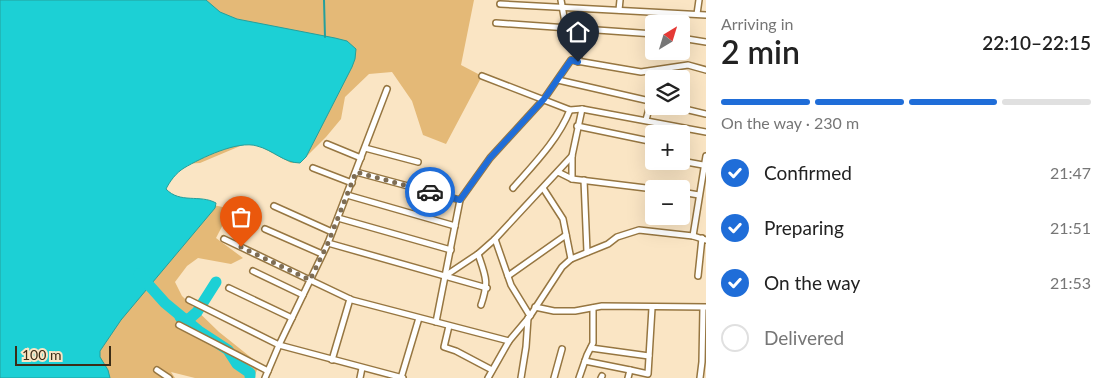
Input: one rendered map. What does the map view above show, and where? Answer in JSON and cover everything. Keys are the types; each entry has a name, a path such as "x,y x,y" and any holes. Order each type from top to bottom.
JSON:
{"street":[{"path":"561,0 566,28"},
{"path":"619,10 620,0"},
{"path":"697,14 699,0"},
{"path":"500,4 706,15"},
{"path":"496,23 645,33"},
{"path":"578,62 584,29"},
{"path":"690,39 706,42"},
{"path":"436,322 460,200 490,158 544,99 571,60 645,72"},
{"path":"658,70 688,66 706,70"},
{"path":"482,76 570,110 582,109 706,132"},
{"path":"558,80 645,100"},
{"path":"265,378 328,243 387,89"},
{"path":"572,178 572,156 582,109"},
{"path":"513,188 548,147 566,120 570,110"},
{"path":"690,110 706,114"},
{"path":"646,120 648,115"},
{"path":"577,126 645,140"},
{"path":"327,144 361,158"},
{"path":"365,148 418,162"},
{"path":"445,277 478,254 495,239 572,156"},
{"path":"693,236 706,156"},
{"path":"690,164 704,169"},
{"path":"313,168 352,184"},
{"path":"356,172 460,200"},
{"path":"558,172 572,178 645,188"},
{"path":"584,180 587,252"},
{"path":"543,188 563,219 571,259"},
{"path":"690,194 699,195"},
{"path":"347,195 455,226"},
{"path":"274,206 332,232"},
{"path":"338,218 451,250"},
{"path":"265,229 322,254"},
{"path":"488,378 509,341 529,317 562,267 571,259 608,244 618,237 639,230 693,236 704,239 698,276"},
{"path":"508,276 566,235"},
{"path":"224,239 350,299 509,341"},
{"path":"495,239 508,276 529,317 521,378"},
{"path":"328,243 487,288"},
{"path":"478,254 487,288 481,306"},
{"path":"253,271 303,295"},
{"path":"229,288 292,318"},
{"path":"332,360 350,299"},
{"path":"189,300 279,345 402,378 419,318"},
{"path":"535,307 575,311 625,306 705,308 700,378"},
{"path":"579,378 594,338 593,308"},
{"path":"585,361 648,374 652,308"},
{"path":"179,325 268,371"},
{"path":"450,326 444,347 456,351 492,370"},
{"path":"591,348 650,356"},
{"path":"554,378 562,349"},
{"path":"360,378 362,368"},
{"path":"157,370 169,378"},
{"path":"628,378 630,370"}],"shaded area":[{"path":"0,0 474,0 461,65 482,76 446,144 423,135 412,101 392,72 369,74 345,97 341,119 300,163 291,163 257,145 245,144 200,163 150,166 171,194 231,209 216,238 243,258 231,264 198,258 187,266 175,282 182,296 219,332 259,364 254,378 195,378 171,372 175,378 0,378"}],"water":[{"path":"0,0 206,0 220,12 237,19 347,41 356,49 352,67 306,157 300,163 289,161 257,146 240,146 220,151 200,160 181,170 171,180 166,189 172,194 184,198 210,200 216,203 215,208 121,320 100,351 100,357 108,370 110,378 0,378"}],"waterway":[{"path":"324,0 325,37"},
{"path":"139,274 165,303 199,331 228,350 237,364 250,373 250,376"},
{"path":"180,317 182,319 189,319 197,312 216,282"}],"way so far":[{"path":"241,247 310,280 328,243 356,172 430,192"}],"route":[{"path":"430,192 460,200 490,158 544,99 571,60 578,62"}]}
